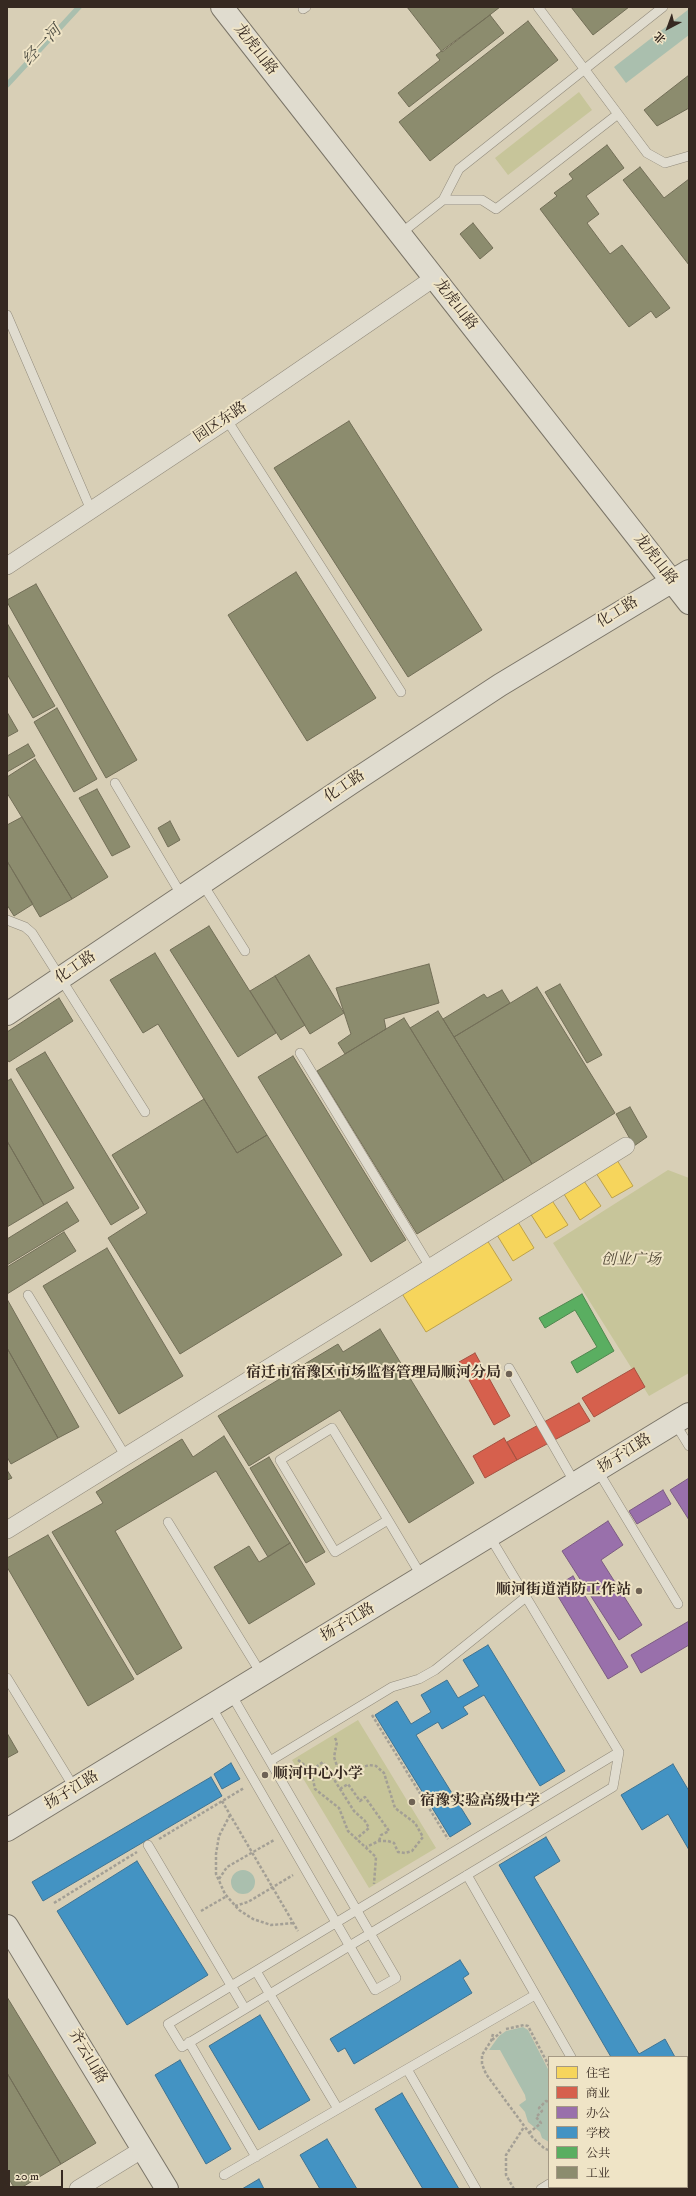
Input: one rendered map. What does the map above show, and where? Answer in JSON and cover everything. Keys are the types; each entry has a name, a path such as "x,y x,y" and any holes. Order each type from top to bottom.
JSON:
{"street":[{"name":"龙虎山路","path":"222,7 434,278 680,576 689,603"},
{"name":"园区东路","path":"7,566 227,420 434,278"},
{"name":"化工路","path":"7,1014 500,685 680,576"},
{"path":"7,1530 626,1146"},
{"name":"扬子江路","path":"7,1830 576,1485 682,1419"},
{"name":"齐云山路","path":"7,1926 167,2189"},
{"path":"78,2189 143,2149"}],"lane":[{"path":"538,7 647,153 665,163 689,156"},
{"path":"400,234 443,200 459,169 662,7"},
{"path":"443,200 482,200 496,209 618,114"},
{"path":"7,315 91,510"},
{"path":"227,420 401,692"},
{"path":"115,783 182,896"},
{"path":"202,883 245,951"},
{"path":"7,920 13,924 25,927 32,933 145,1112"},
{"path":"300,1053 430,1267"},
{"path":"28,1295 126,1456"},
{"path":"509,1368 576,1485"},
{"path":"682,1419 689,1446"},
{"path":"388,1520 335,1552 280,1460 332,1428 388,1520 422,1578"},
{"path":"598,1471 678,1604"},
{"path":"168,1522 262,1676"},
{"path":"490,1537 619,1752 613,1787 182,2047 168,2024 619,1752"},
{"path":"270,1761 392,1687 419,1679 434,1670 526,1598"},
{"path":"7,1678 75,1789"},
{"path":"211,1706 374,1990 396,1978 231,1694"},
{"path":"148,1845 245,2008"},
{"path":"466,1875 570,2056"},
{"path":"256,1971 338,2109"},
{"path":"224,2175 535,1995"},
{"path":"189,2042 256,2157"},
{"path":"407,2069 476,2189"}],"path":[{"path":"365,1703 456,1851"},
{"path":"325,1727 335,1737 337,1742 334,1757 337,1766 344,1771 350,1772 369,1765 376,1766 384,1773 395,1808 415,1823 423,1837 412,1851 405,1853 398,1852 394,1843 379,1841 366,1847"},
{"path":"284,1752 307,1765 311,1770 315,1789 339,1808 348,1831 376,1857 374,1889 376,1898"},
{"path":"311,1770 323,1762 354,1811 365,1821 368,1828 356,1839"},
{"path":"340,1789 348,1784 360,1801 366,1797 389,1831 381,1835 379,1841"},
{"path":"222,1801 304,1942"},
{"path":"230,1815 219,1836 216,1854 216,1874 227,1896 235,1906 253,1919 271,1925 294,1923"},
{"path":"218,1880 227,1867 285,1834"},
{"path":"235,1906 248,1902 304,1868"},
{"path":"191,1918 227,1896"},
{"path":"491,2020 493,2034 491,2041"},
{"path":"548,2064 528,2026 524,2024 504,2029 491,2041 482,2055 482,2064 486,2074 505,2097 524,2127 545,2149 548,2150"},
{"path":"529,2133 541,2122 536,2117 542,2111 539,2108 546,2101 548,2102"},
{"path":"514,2189 506,2175 506,2155 524,2127"}],"green space":[{"path":"579,92 592,110 508,175 495,158"},
{"name":"创业广场","path":"668,1170 689,1178 689,1373 649,1396 553,1243"},
{"path":"358,1720 436,1848 369,1888 292,1760"}],"shaded area":[{"path":"689,9 689,35 626,83 614,67"},
{"path":"243,1870 248,1871 254,1877 254,1887 248,1893 243,1894 238,1893 232,1887 231,1882 232,1877 238,1871"},
{"path":"523,2027 528,2030 548,2069 548,2141 542,2138 540,2132 528,2122 525,2112 519,2105 526,2100 525,2095 500,2050 489,2050 499,2036 506,2031"}],"building: 住宅":[{"path":"617,1160 633,1186 612,1198 596,1173"},
{"path":"584,1181 601,1206 580,1220 564,1194"},
{"path":"551,1199 568,1225 546,1238 530,1213"},
{"path":"518,1222 534,1248 513,1261 497,1235"},
{"path":"487,1240 512,1280 426,1332 401,1292"}],"building: 商业":[{"path":"475,1353 510,1416 494,1425 459,1362"},
{"path":"634,1368 645,1387 594,1417 582,1398"},
{"path":"579,1403 590,1421 517,1460 507,1442"},
{"path":"504,1438 517,1460 485,1478 473,1456"}],"building: 办公":[{"path":"689,1478 689,1520 670,1490"},
{"path":"663,1490 671,1504 637,1524 629,1511"},
{"path":"608,1521 623,1545 601,1560 642,1625 619,1640 562,1551"},
{"path":"573,1576 628,1667 608,1679 553,1588"},
{"path":"689,1621 689,1645 641,1673 631,1655"}],"building: 学校":[{"path":"488,1645 565,1771 540,1786 484,1695 463,1707 468,1714 442,1729 438,1722 416,1735 471,1824 450,1837 375,1715 397,1701 411,1724 431,1712 421,1695 447,1680 458,1698 479,1686 463,1660"},
{"path":"231,1763 240,1779 222,1789 214,1774"},
{"path":"673,1764 689,1791 689,1850 668,1814 642,1830 621,1795"},
{"path":"211,1777 222,1796 43,1901 32,1882"},
{"path":"546,1837 560,1861 534,1877 639,2054 665,2039 674,2056 610,2056 499,1865"},
{"path":"137,1861 208,1975 127,2025 57,1911"},
{"path":"460,1960 469,1974 463,1978 472,1993 354,2064 345,2048 338,2052 330,2039"},
{"path":"260,2015 310,2100 259,2130 209,2046"},
{"path":"180,2060 231,2149 206,2164 155,2075"},
{"path":"402,2093 459,2189 423,2189 375,2109"},
{"path":"327,2139 357,2189 320,2189 300,2155"},
{"path":"688,2174 689,2176 689,2189 664,2189 688,2188"},
{"path":"259,2179 264,2189 242,2189"}],"building: 公共":[{"path":"582,1294 614,1351 577,1373 571,1362 597,1347 575,1310 545,1328 539,1318"}],"building: 工业":[{"path":"407,7 500,7 442,52"},
{"path":"571,7 629,7 593,35"},
{"path":"490,15 504,33 409,107 398,93 440,60 436,55"},
{"path":"528,21 558,60 430,161 399,122"},
{"path":"689,75 689,108 657,126 644,110"},
{"path":"607,145 624,168 586,196 599,214 587,223 610,254 622,245 670,308 656,318 651,311 629,327 540,209 557,196 554,193 573,179 569,174"},
{"path":"640,167 664,198 689,179 689,265 623,180"},
{"path":"473,223 493,248 480,259 460,234"},
{"path":"349,421 482,630 408,677 274,468"},
{"path":"296,572 376,698 307,741 228,615"},
{"path":"36,584 137,760 106,778 7,602 7,600"},
{"path":"7,623 55,706 33,718 7,674"},
{"path":"57,708 97,779 74,792 34,722"},
{"path":"7,712 18,731 7,737"},
{"path":"28,744 35,756 7,772 7,756"},
{"path":"35,759 108,877 72,899 7,793 7,777"},
{"path":"97,789 130,847 112,856 79,798"},
{"path":"22,817 72,899 40,917 7,861 7,825"},
{"path":"170,821 180,840 168,847 158,828"},
{"path":"7,861 33,904 14,916 7,905"},
{"path":"209,926 276,1033 238,1057 170,950"},
{"path":"155,953 267,1135 237,1153 158,1024 143,1033 110,980"},
{"path":"309,955 344,1013 310,1034 275,976"},
{"path":"429,964 439,1003 384,1019 386,1029 345,1054 338,1043 351,1034 336,988"},
{"path":"275,976 305,1025 281,1040 250,991"},
{"path":"560,984 602,1055 587,1063 545,992"},
{"path":"537,987 615,1113 532,1164 454,1037"},
{"path":"502,990 510,1003 454,1037 443,1019 484,994 487,998"},
{"path":"59,998 73,1021 9,1062 7,1059 7,1032"},
{"path":"438,1011 532,1164 504,1181 410,1028"},
{"path":"404,1018 504,1181 417,1234 317,1071"},
{"path":"45,1052 139,1208 111,1225 16,1069"},
{"path":"293,1056 406,1240 371,1262 258,1077"},
{"path":"11,1079 74,1188 44,1205 7,1141 7,1081"},
{"path":"204,1099 237,1153 267,1135 342,1255 180,1354 108,1238 147,1213 112,1155"},
{"path":"630,1107 647,1137 634,1146 616,1114"},
{"path":"7,1141 44,1205 7,1227"},
{"path":"67,1202 79,1221 7,1265 7,1239"},
{"path":"64,1232 76,1251 7,1294 7,1267"},
{"path":"107,1248 183,1376 119,1414 43,1286"},
{"path":"7,1299 79,1427 58,1438 7,1348"},
{"path":"380,1329 474,1483 409,1523 340,1410 249,1466 218,1416 338,1344 343,1352"},
{"path":"7,1348 58,1438 11,1464 7,1457"},
{"path":"224,1436 290,1543 268,1557 216,1471 115,1531 182,1648 137,1675 52,1532 103,1503 96,1492 182,1439 193,1457"},
{"path":"269,1457 325,1552 306,1563 250,1468"},
{"path":"7,1470 12,1478 7,1480"},
{"path":"48,1535 134,1679 88,1706 7,1567 7,1558"},
{"path":"290,1543 315,1584 249,1624 214,1567 249,1546 259,1562"},
{"path":"7,1733 18,1752 7,1758"},
{"path":"7,1997 96,2143 61,2164 7,2073"},
{"path":"7,2073 61,2164 19,2189 15,2189 7,2176"}],"waterway":[{"name":"经一河","path":"7,85 79,7"}],"place":[{"name":"宿迁市宿豫区市场监督管理局顺河分局","path":"509,1374"},
{"name":"顺河街道消防工作站","path":"639,1591"},
{"name":"顺河中心小学","path":"265,1775"},
{"name":"宿豫实验高级中学","path":"412,1802"}]}
